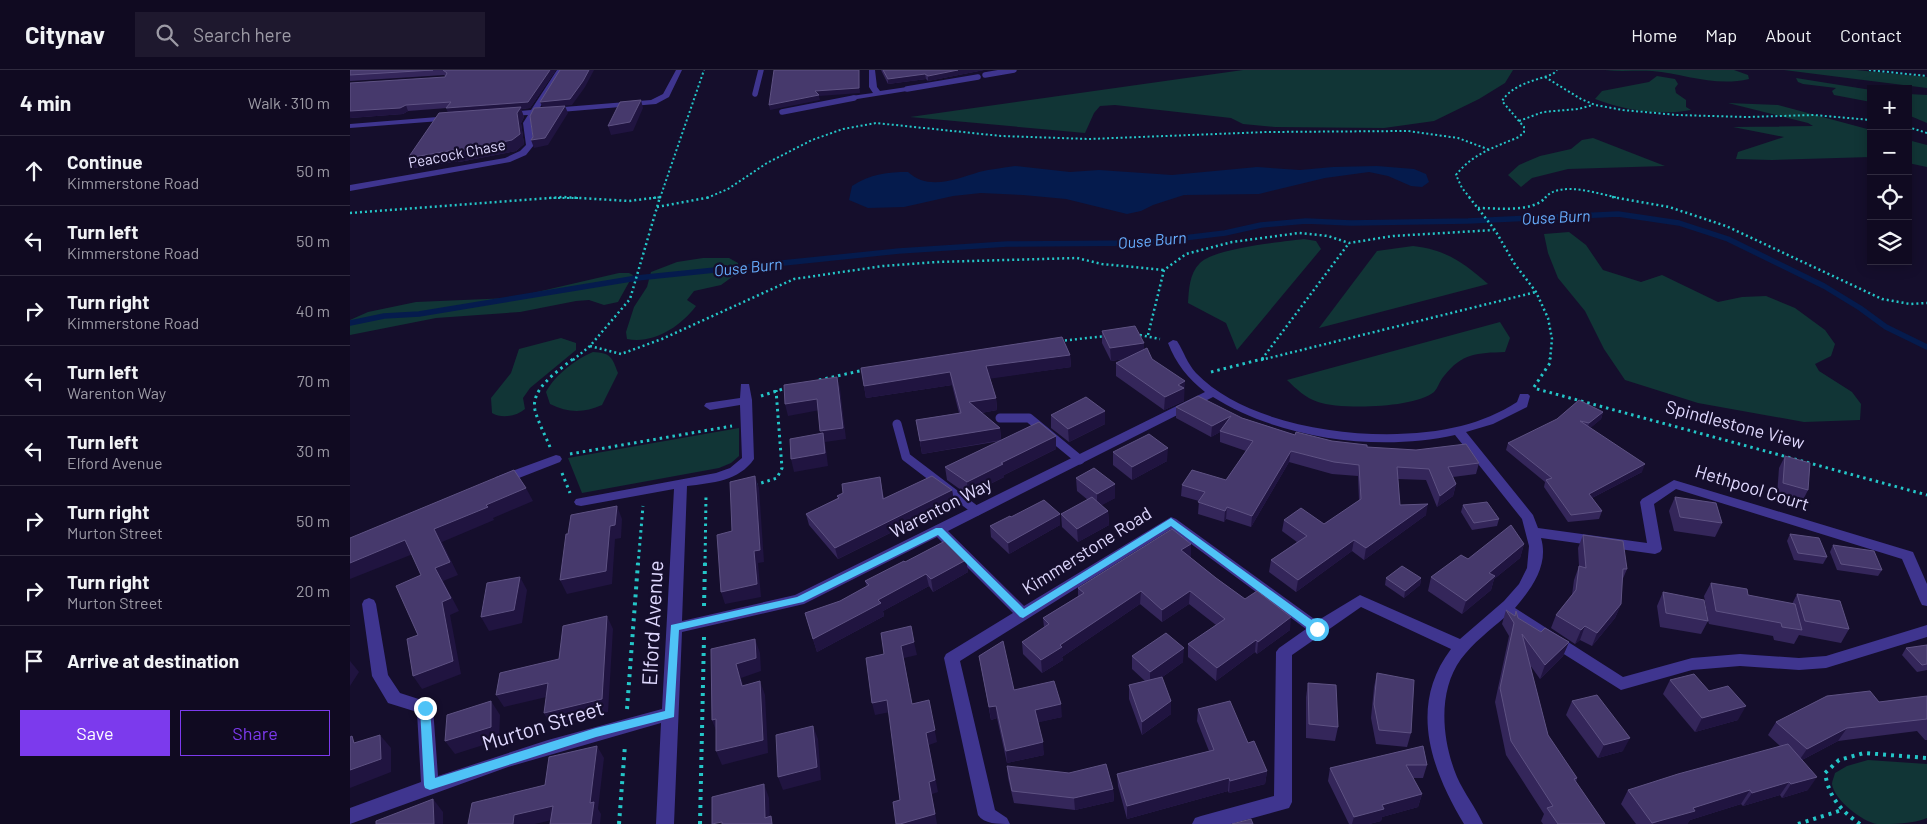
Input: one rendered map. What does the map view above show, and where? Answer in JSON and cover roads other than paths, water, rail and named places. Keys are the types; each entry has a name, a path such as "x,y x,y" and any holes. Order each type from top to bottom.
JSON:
{"street":[{"path":"532,112 560,70"},
{"path":"494,115 652,102 666,95 679,70"},
{"path":"872,70 873,87 878,94"},
{"path":"854,98 907,89"},
{"name":"Peacock Chase","path":"350,188 517,157 524,153 530,145 527,123 532,112"},
{"path":"350,126 456,118"},
{"path":"1173,343 1175,354 1193,376 1213,393 1258,415 1310,431 1387,437 1424,436 1458,431 1487,423 1512,411 1523,404 1529,392"},
{"path":"581,502 729,475 742,468 748,459 746,393 710,406"},
{"name":"Warenton Way","path":"674,628 799,600 1213,393"},
{"path":"1458,431 1528,518 1534,532 1536,556 1532,578 1505,609 1462,647 1442,674 1435,712 1436,737 1443,766 1474,824"},
{"path":"484,487 556,459"},
{"name":"Elford Avenue","path":"665,824 681,483"},
{"name":"Hethpool Court","path":"1534,532 1655,549 1647,502 1674,484 1908,556 1927,601"},
{"name":"Kimmerstone Road","path":"1001,824 987,815 952,658 1171,522 1317,629"},
{"name":"Kimmerstone Road","path":"939,530 1023,614"},
{"path":"1201,824 1283,802 1284,652 1317,629 1360,600 1462,647"},
{"path":"369,604 380,676 394,698 425,708 430,785"},
{"path":"1505,609 1621,684 1692,664 1740,660 1799,664 1826,662 1927,631"},
{"name":"Murton Street","path":"350,816 430,785 596,732 670,714"}],"lane":[{"path":"755,94 761,70"},
{"path":"985,75 1014,70"},
{"path":"907,89 978,77"},
{"path":"782,112 854,98"},
{"path":"1000,418 1029,418 1080,460"},
{"path":"897,424 906,457 977,511"}],"water":[{"path":"1015,166 1070,172 1099,170 1172,175 1257,167 1300,170 1377,166 1414,169 1426,174 1429,182 1422,187 1411,186 1388,176 1369,172 1325,178 1259,194 1184,195 1141,211 1127,214 1066,199 1023,195 981,193 953,196 904,207 868,208 849,200 852,186 866,179 893,172 908,172 924,181 943,182 984,171"}],"waterway":[{"name":"Ouse Burn","path":"350,323 384,316 419,314 637,278 899,251 1007,244 1142,243 1225,233 1261,225 1306,221 1351,223 1468,221 1618,214 1679,223 1728,239 1824,286 1860,308 1886,327 1927,347"}]}
